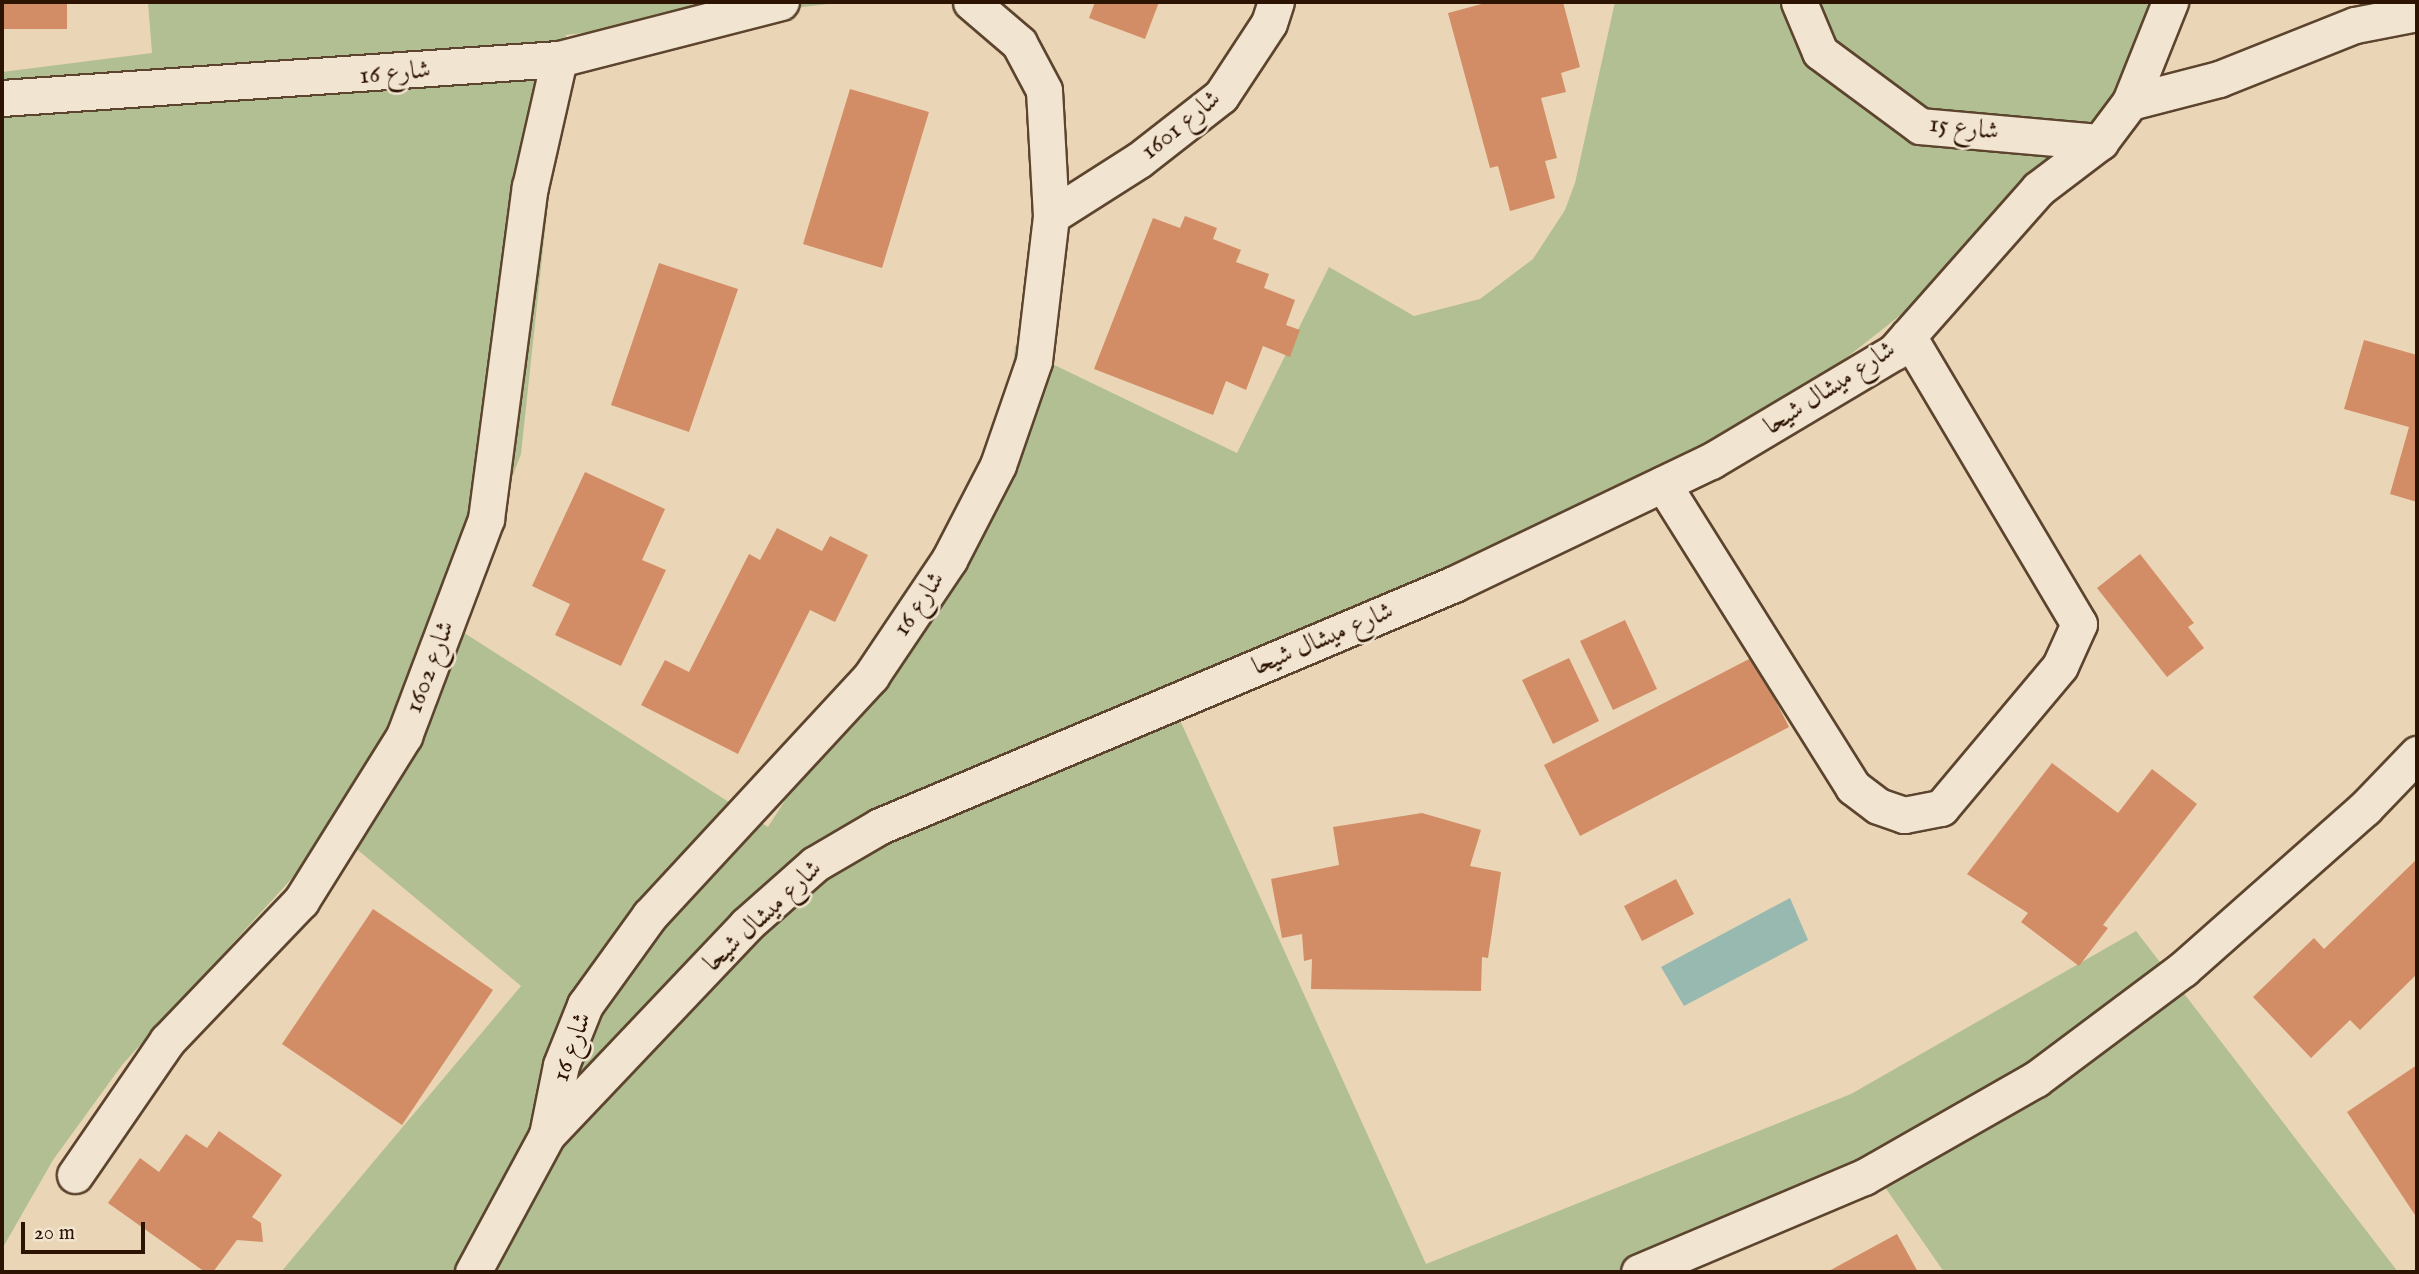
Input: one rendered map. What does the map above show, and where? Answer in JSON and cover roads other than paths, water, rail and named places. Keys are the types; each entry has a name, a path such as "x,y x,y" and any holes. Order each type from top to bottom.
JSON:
{"street":[{"name":"شارع 16","path":"2,98 559,59 781,2"},
{"name":"شارع 16","path":"547,1135 561,1065 585,1005 660,904 871,676 949,560 998,464 1034,360 1051,216 1044,90 1019,43 981,5 971,2"},
{"name":"شارع 1601","path":"1051,216 1139,160 1221,96 1269,23 1276,2"},
{"name":"شارع 15","path":"1799,2 1820,52 1920,126 2101,142"},
{"name":"شارع ميشال شيحا","path":"473,1272 547,1135 746,925 826,858 880,826 1454,584 1663,484 1794,414 1894,352 2038,189 2101,142 2130,102 2170,2"},
{"path":"2130,102 2219,79 2355,25 2417,13"},
{"name":"شارع 1602","path":"75,1175 167,1041 301,901 404,736 486,519 530,187 559,59"},
{"path":"1663,484 1853,787 1878,806 1904,815 1941,808 2060,666 2079,624 1908,336"},
{"path":"1639,1272 1864,1177 2036,1079 2183,969 2365,808 2417,754"}],"water":[{"path":"1790,898 1808,940 1684,1006 1661,967"}]}
